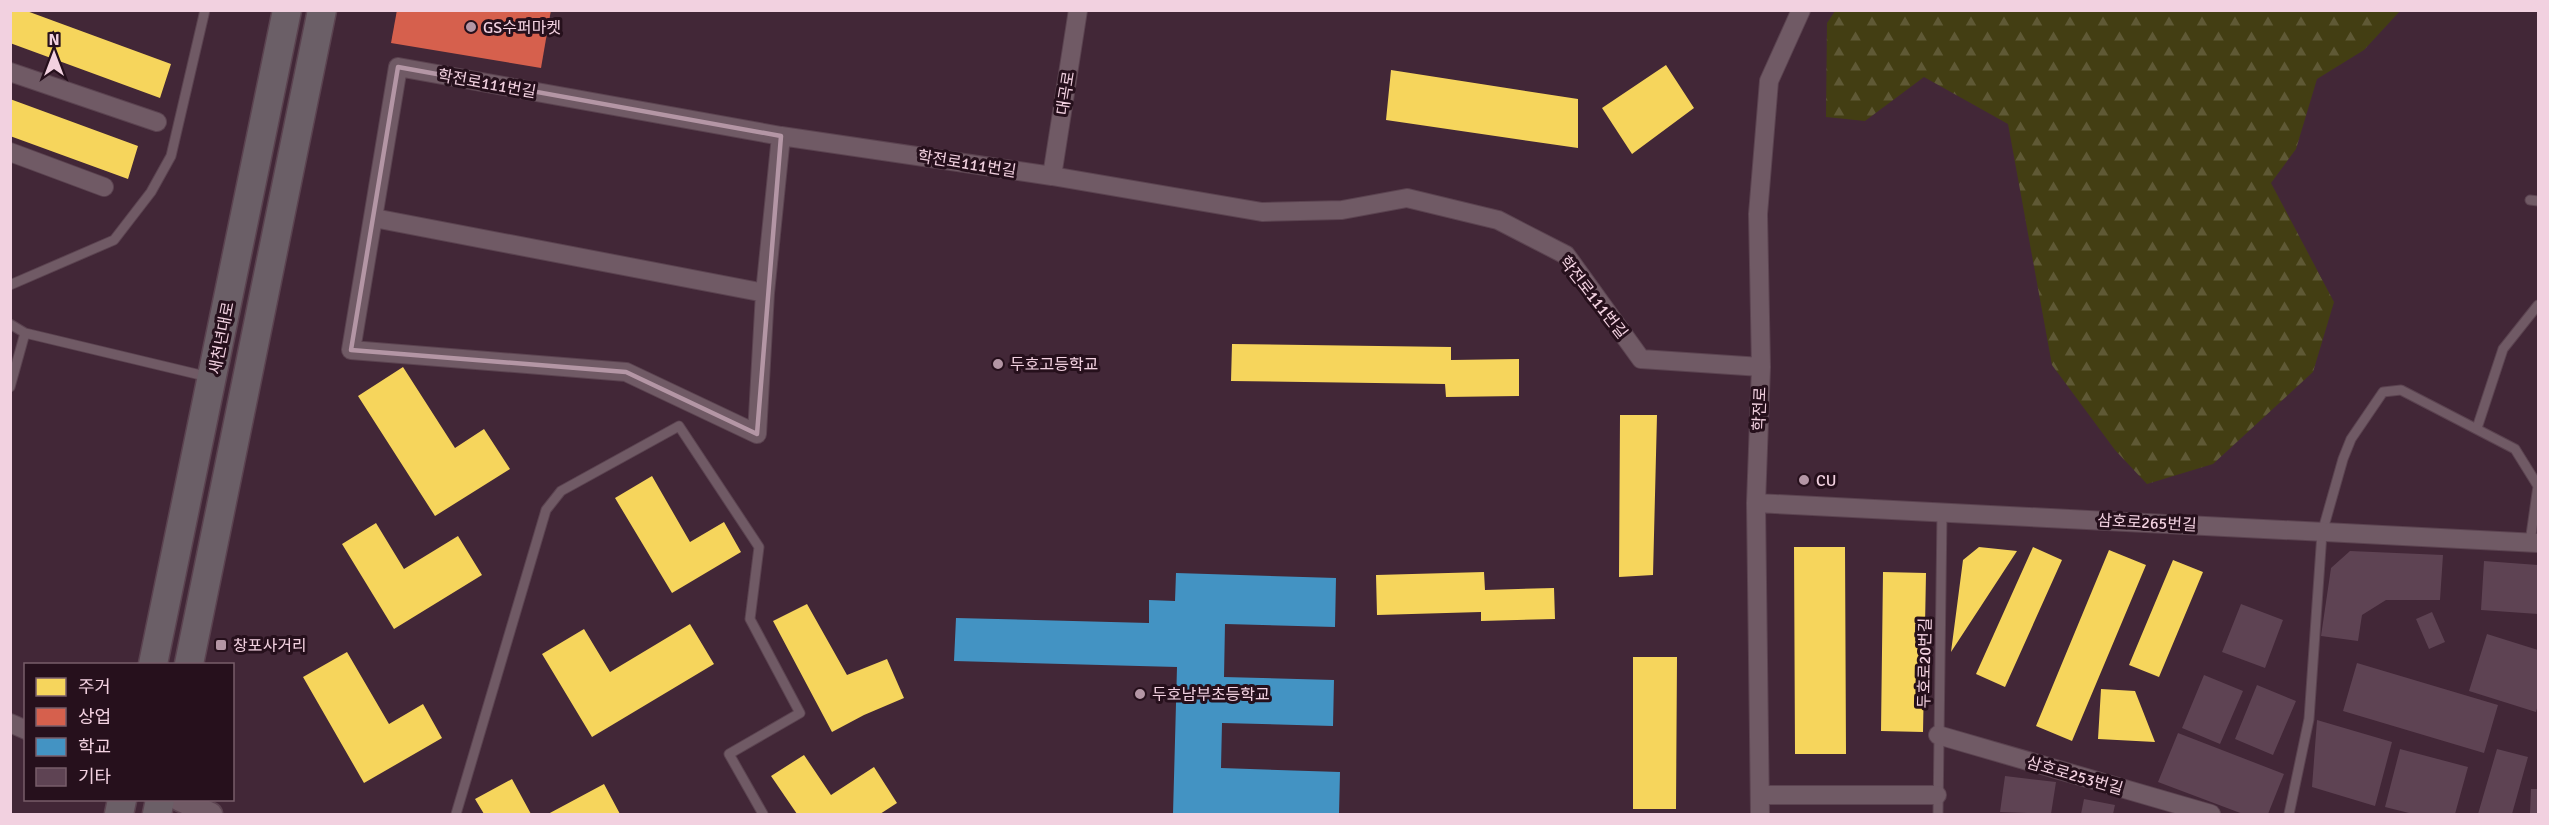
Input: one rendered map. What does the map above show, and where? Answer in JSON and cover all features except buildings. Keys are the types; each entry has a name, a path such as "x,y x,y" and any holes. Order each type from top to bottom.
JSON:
{"main road":[{"name":"새천년대로","path":"153,663 287,10"},
{"name":"새천년대로","path":"190,661 322,10"},
{"path":"169,592 178,618 172,656 180,663 190,661"}],"street":[{"name":"대곡로","path":"1052,176 1078,10"},
{"name":"학전로","path":"1760,814 1756,503 1761,367 1758,214 1769,81 1801,10"},
{"name":"학전로111번길","path":"765,292 757,435 626,372 351,351 398,67 781,136 1052,176 1262,212 1342,210 1407,198 1498,220 1566,255 1641,359 1761,367"},
{"path":"10,72 157,122"},
{"path":"374,218 765,292 781,136"},
{"path":"10,152 104,187"},
{"name":"삼호로265번길","path":"1756,503 2536,542"},
{"path":"10,723 24,729"},
{"name":"삼호로253번길","path":"1938,735 2211,814"},
{"path":"1761,795 1938,795"},
{"path":"182,801 210,814"}],"lane":[{"path":"10,285 114,240 151,192 171,156 205,10"},
{"path":"2477,428 2503,349 2538,306"},
{"path":"10,324 25,333 213,378"},
{"path":"10,387 25,333"},
{"path":"2289,814 2309,719 2322,533 2343,459 2351,440 2383,392 2401,390 2515,449 2538,486 2536,542"},
{"path":"456,814 546,510 561,491 680,426 759,547 750,619 800,713 729,754 763,814"},
{"name":"두호로20번길","path":"1938,814 1942,513"}],"highlighted area":[{"path":"398,67 781,136 757,434 626,372 351,350"}],"green space":[{"path":"1835,11 2400,11 2364,50 2317,79 2296,149 2271,183 2334,302 2313,372 2213,464 2147,484 2115,450 2052,365 2008,124 1924,77 1865,121 1826,117 1827,23"}],"place":[{"name":"GS수퍼마켓","path":"471,27"},
{"name":"두호고등학교","path":"998,364"},
{"name":"CU","path":"1804,480"},
{"name":"창포사거리","path":"221,645"},
{"name":"두호남부초등학교","path":"1140,694"}]}
